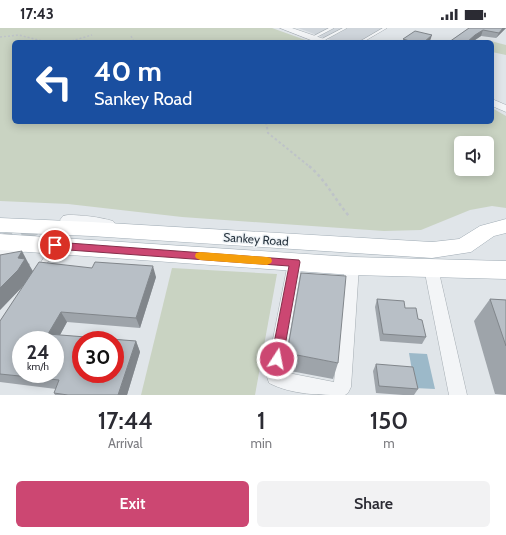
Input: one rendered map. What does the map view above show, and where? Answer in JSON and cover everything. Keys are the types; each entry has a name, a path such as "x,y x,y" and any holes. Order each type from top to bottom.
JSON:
{"main road":[{"name":"Sankey Road","path":"0,225 131,231 432,250 464,246 487,230 506,226"},
{"name":"Sankey Road","path":"0,242 295,262 346,280 431,268 506,270"}],"street":[{"path":"284,28 319,40"},
{"path":"494,103 506,109"},
{"path":"68,220 106,225 131,231"},
{"path":"0,254 31,243"},
{"path":"295,262 299,284 274,374 275,377 282,381 336,391 342,387 346,280"},
{"path":"431,268 458,395"}],"lane":[{"path":"319,40 332,28"},
{"path":"319,40 345,28"},
{"path":"364,40 385,28"},
{"path":"36,276 55,245"}],"path":[{"path":"0,37 19,35 38,40"},
{"path":"75,40 92,35"},
{"path":"131,36 133,40"},
{"path":"266,124 268,133 315,171 328,186 349,216"}],"shaded area":[{"path":"298,28 383,28 362,40 331,40"}],"green space":[{"path":"0,28 272,28 305,40 12,40 12,124 494,124 494,109 506,116 506,208 492,206 470,210 421,230 384,231 182,217 68,204 0,201"},
{"path":"494,42 506,45 506,55 494,52"},
{"path":"172,268 277,274 255,395 141,395"}],"water":[{"path":"409,353 427,354 435,389 415,388"}],"building":[{"path":"469,28 503,28 499,33 483,30 469,40 452,40"},
{"path":"415,31 432,35 426,40 403,39"},
{"path":"22,251 18,258 25,259 18,270 0,288 0,255"},
{"path":"39,262 92,268 95,262 153,266 136,318 61,312 50,331 12,331 12,375 0,374 0,321"},
{"path":"301,273 346,276 338,363 287,353"},
{"path":"377,299 404,301 405,308 416,308 418,319 422,320 426,337 383,334"},
{"path":"490,299 506,300 506,346"},
{"path":"64,335 72,336 72,383 122,383 118,395 68,395 54,393 58,383 64,383"},
{"path":"124,340 136,341 124,377"},
{"path":"376,364 413,367 418,389 379,386"}],"tunnel":[{"path":"0,243 39,226"}],"slow traffic":[{"path":"200,256 267,261"}],"route":[{"path":"55,245 295,262 294,276 277,359"}]}
